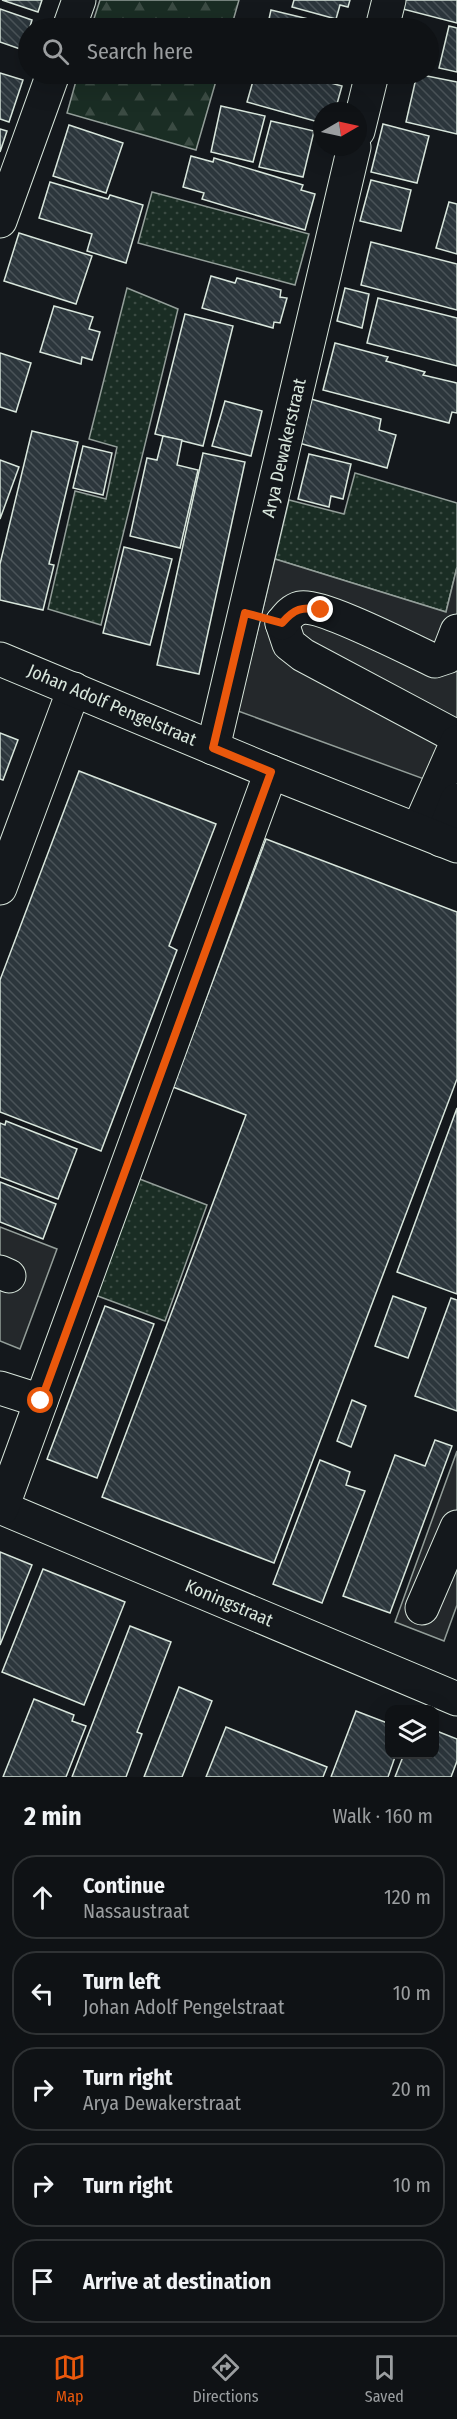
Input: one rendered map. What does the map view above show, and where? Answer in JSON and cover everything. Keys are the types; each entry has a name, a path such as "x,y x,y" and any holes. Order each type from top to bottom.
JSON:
{"street":[{"path":"73,18 79,0"},
{"path":"384,18 389,0"},
{"path":"0,220 49,84"},
{"path":"365,102 370,84"},
{"name":"Arya Dewakerstraat","path":"213,748 352,156"},
{"path":"282,623 292,612 300,608 321,610 435,661 447,657 457,631"},
{"path":"245,613 282,623"},
{"path":"282,623 289,644 303,655 457,739 439,838"},
{"name":"Johan Adolf Pengelstraat","path":"0,658 271,772 439,838"},
{"path":"0,888 74,690"},
{"path":"1,1507 271,772"},
{"path":"439,838 457,800"},
{"path":"0,1388 41,1401"},
{"name":"Koningstraat","path":"1,1507 457,1699"},
{"path":"422,1608 457,1527"}],"green space":[{"path":"100,0 239,0 234,18 94,18"},
{"path":"75,84 215,84 196,150 67,113"},
{"path":"152,192 309,234 295,285 138,243"},
{"path":"127,288 178,309 101,625 48,609 75,491 106,499 117,447 89,439"},
{"path":"355,473 457,503 457,567 446,612 275,559 289,500 344,514"},
{"path":"137,1178 207,1205 165,1321 95,1295"}],"shaded area":[{"path":"275,559 446,612 457,567 457,791 238,711"},
{"path":"0,1227 57,1249 20,1349 0,1341"},
{"path":"457,1451 457,1605 444,1641 395,1622"}],"building":[{"path":"2,0 42,0 38,12"},
{"path":"294,0 350,0 348,7 340,5 336,18 292,7"},
{"path":"401,0 457,0 457,23 439,18 399,8"},
{"path":"0,9 26,18 18,18 18,48 0,42"},
{"path":"271,10 304,18 269,18"},
{"path":"449,26 457,28 457,72 439,68"},
{"path":"0,73 18,78 18,84 22,84 9,122 0,119"},
{"path":"439,78 457,82 457,134 406,122 415,84 439,84"},
{"path":"252,84 334,84 342,86 338,102 313,102 313,120 247,102"},
{"path":"221,106 265,116 253,162 211,152"},
{"path":"271,121 313,131 303,177 259,167"},
{"path":"383,124 429,136 417,183 371,172"},
{"path":"69,125 123,143 106,193 53,176"},
{"path":"0,129 7,131 0,152"},
{"path":"191,156 213,162 214,158 303,185 301,190 315,194 305,230 202,199 204,193 183,187"},
{"path":"371,180 411,190 401,231 360,221"},
{"path":"50,182 108,199 110,195 143,205 126,263 87,251 92,234 39,218"},
{"path":"449,202 457,204 457,254 436,248"},
{"path":"19,233 92,256 76,304 4,281"},
{"path":"371,242 457,264 457,310 361,285"},
{"path":"211,276 235,283 237,278 281,290 280,297 287,298 280,323 274,322 273,328 202,308"},
{"path":"345,288 369,294 362,328 337,321"},
{"path":"378,298 457,318 457,366 367,343"},
{"path":"54,306 93,317 89,329 100,332 92,360 82,357 81,364 40,352"},
{"path":"185,314 233,326 203,446 155,434"},
{"path":"335,343 388,357 386,361 425,372 423,375 457,383 457,413 452,412 449,423 323,390"},
{"path":"0,353 31,363 16,412 0,407"},
{"path":"311,399 381,419 379,430 396,435 387,468 299,443"},
{"path":"225,401 262,411 251,456 212,446"},
{"path":"32,431 78,442 49,564 54,565 43,610 0,600 0,564"},
{"path":"163,436 182,440 177,465 198,470 180,548 130,536 147,458 157,460"},
{"path":"83,446 112,453 103,495 73,488"},
{"path":"203,453 245,462 199,674 157,665"},
{"path":"309,454 351,464 343,499 331,496 329,507 298,499"},
{"path":"0,460 19,467 0,519"},
{"path":"124,547 172,559 150,645 103,633"},
{"path":"0,733 18,740 3,780 0,779"},
{"path":"79,771 216,824 169,946 177,950 101,1151 0,1112 0,980"},
{"path":"266,839 457,912 457,1079 274,1563 102,1497 246,1115 173,1087"},
{"path":"457,1108 457,1294 397,1272"},
{"path":"6,1121 77,1149 58,1199 0,1177 0,1123 5,1125"},
{"path":"0,1182 56,1204 43,1239 0,1222"},
{"path":"393,1296 426,1308 408,1358 375,1346"},
{"path":"451,1298 457,1300 457,1411 415,1396"},
{"path":"105,1306 154,1324 97,1478 47,1459"},
{"path":"352,1400 366,1406 351,1447 337,1441"},
{"path":"435,1440 452,1446 390,1613 343,1596 395,1455 425,1466"},
{"path":"320,1460 350,1472 346,1485 365,1491 322,1603 273,1584"},
{"path":"0,1552 32,1565 0,1645"},
{"path":"43,1569 125,1602 84,1705 2,1672"},
{"path":"130,1626 171,1642 137,1732 142,1734 126,1777 72,1777"},
{"path":"179,1687 212,1701 182,1777 144,1777"},
{"path":"34,1699 74,1715 72,1721 86,1726 66,1777 3,1777"},
{"path":"356,1711 385,1722 385,1759 394,1759 388,1777 331,1777"},
{"path":"226,1727 327,1767 323,1777 206,1777"},
{"path":"439,1732 457,1739 457,1761 451,1777 395,1777 402,1759 439,1759"}],"route":[{"path":"41,1401 271,772 213,748 245,613 282,623 292,612 300,608 321,610"}]}
